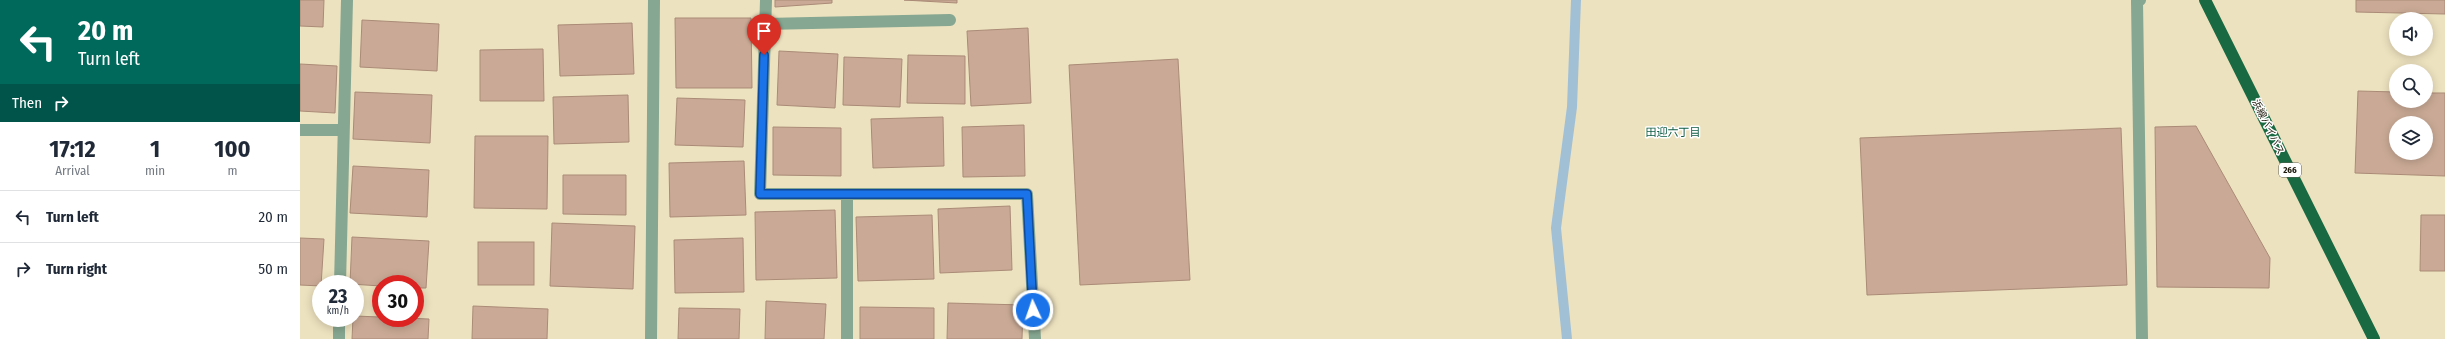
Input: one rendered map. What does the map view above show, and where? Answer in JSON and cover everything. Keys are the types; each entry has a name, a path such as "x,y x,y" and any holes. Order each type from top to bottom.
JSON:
{"highway":[{"name":"浜線バイパス","path":"2205,0 2374,339"}],"street":[{"path":"340,275 347,0"},
{"path":"651,339 654,0"},
{"path":"766,0 760,194 1027,194 1035,339"},
{"path":"2140,0 2137,2 2142,339"},
{"path":"765,24 950,20"},
{"path":"300,130 343,130"},
{"path":"847,194 847,339"},
{"path":"339,327 339,339"}],"building":[{"path":"300,0 324,0 323,27 300,26"},
{"path":"775,0 832,0 832,3 775,7"},
{"path":"904,0 957,0 957,3"},
{"path":"2356,0 2445,0 2445,14 2433,14 2433,12 2356,12"},
{"path":"675,18 751,18 752,88 676,88"},
{"path":"362,20 439,24 437,71 360,67"},
{"path":"632,23 634,74 560,76 558,25"},
{"path":"1028,28 1031,103 971,106 967,31"},
{"path":"543,49 544,101 480,101 480,50"},
{"path":"779,51 838,54 835,108 777,105"},
{"path":"908,55 965,56 965,104 907,103"},
{"path":"844,57 902,59 900,107 843,105"},
{"path":"1178,59 1190,280 1080,285 1069,65"},
{"path":"300,64 337,66 335,113 300,111"},
{"path":"2358,91 2389,92 2389,108 2433,108 2433,93 2445,93 2445,176 2355,173"},
{"path":"355,92 432,95 430,143 353,139"},
{"path":"628,95 629,142 554,144 553,97"},
{"path":"677,98 745,100 743,147 675,145"},
{"path":"943,117 944,166 873,168 871,119"},
{"path":"1024,125 1025,176 963,177 962,127"},
{"path":"2196,126 2270,258 2269,288 2157,287 2155,127"},
{"path":"773,127 841,128 841,176 773,175"},
{"path":"2121,128 2127,285 1867,295 1860,138"},
{"path":"475,136 548,136 547,209 474,208"},
{"path":"744,161 746,215 670,217 669,163"},
{"path":"353,166 429,170 427,217 350,213"},
{"path":"563,175 626,175 626,215 563,214"},
{"path":"1010,206 1012,270 940,273 938,209"},
{"path":"835,210 837,278 756,280 755,212"},
{"path":"932,215 934,279 858,281 856,217"},
{"path":"2421,215 2445,215 2445,271 2420,271"},
{"path":"552,223 635,226 633,289 550,286"},
{"path":"352,237 429,241 426,288 424,288 424,275 372,275 372,285 364,285 364,275 350,275"},
{"path":"300,238 324,239 322,275 312,275 312,286 300,285"},
{"path":"743,238 744,292 675,293 674,240"},
{"path":"478,242 534,242 534,285 478,285"},
{"path":"766,301 826,304 824,339 765,339"},
{"path":"948,303 1023,305 1022,339 947,339"},
{"path":"473,306 548,309 547,339 472,339"},
{"path":"860,307 934,308 934,339 860,339"},
{"path":"679,308 740,309 739,339 678,339"},
{"path":"364,316 372,317 372,327 424,327 424,319 429,319 428,339 352,339 353,327 364,327"}],"waterway":[{"path":"1567,339 1556,228 1572,107 1576,0"}],"district":[{"name":"田迎六丁目","path":"1673,132"}],"route":[{"path":"764,55 760,194 1027,194 1033,310"}]}
